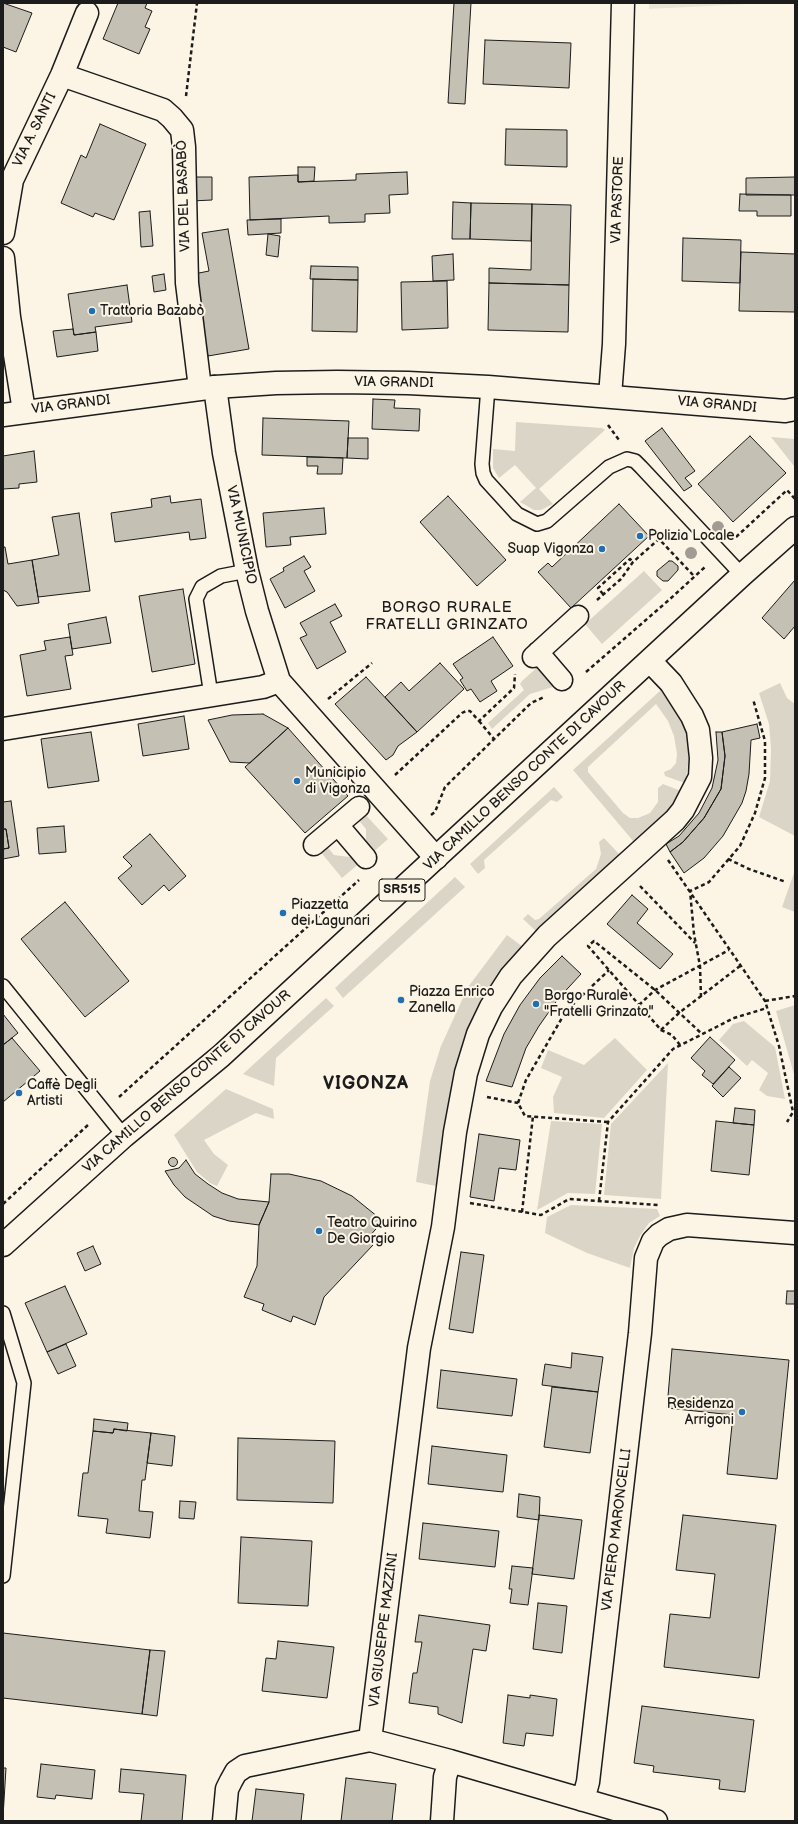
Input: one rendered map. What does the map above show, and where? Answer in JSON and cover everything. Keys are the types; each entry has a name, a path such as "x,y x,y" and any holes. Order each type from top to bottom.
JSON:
{"street":[{"name":"VIA PASTORE","path":"610,396 614,344 624,3"},
{"name":"VIA A. SANTI","path":"3,233 12,180 62,75 87,13"},
{"path":"62,75 163,110 182,130"},
{"name":"VIA DEL BASABÒ","path":"182,130 184,147 187,283 208,388"},
{"path":"3,258 9,317 13,413"},
{"name":"VIA GRANDI","path":"13,413 208,388 276,383 337,382 408,383 488,387 610,396 792,413"},
{"name":"VIA MUNICIPIO","path":"208,388 224,453 247,571 257,611 279,681 436,858"},
{"name":"VIA CAMILLO BENSO CONTE DI CAVOUR","path":"3,1245 124,1136 221,1056 742,575 795,528"},
{"path":"562,680 535,654 578,616"},
{"name":"VIA GIUSEPPE MAZZINI","path":"370,1740 420,1348 443,1227 455,1132 466,1073 478,1034 491,1007 511,976 547,936 676,820 690,798 700,777 701,758 698,730 692,716 671,683 650,661"},
{"path":"3,729 263,687 279,681"},
{"path":"314,845 359,807"},
{"path":"338,825 366,858"},
{"name":"VIA PIERO MARONCELLI","path":"583,1800 588,1782 640,1333 646,1258 653,1242 660,1235 669,1229 687,1225 795,1233"},
{"path":"224,1821 227,1789 230,1781 236,1772 245,1766 370,1740 450,1761 656,1821"},
{"path":"442,1821 446,1777 450,1761"}],"lane":[{"path":"488,387 482,464 483,473 486,480 517,514 537,524 547,521 609,467 627,459 635,462 641,467 742,575"},
{"path":"211,695 196,599 202,588 221,576 247,571"},
{"path":"3,986 124,1136"},
{"path":"3,1313 24,1383 3,1576"}],"path":[{"name":"VIA DEL BASABÒ","path":"182,130 197,3"},
{"path":"578,616 621,579 633,562 659,539 693,575"},
{"path":"603,594 598,588 630,559 633,562"},
{"path":"611,570 614,574"},
{"path":"479,721 514,688 515,674 535,654"},
{"path":"326,700 372,663"},
{"path":"690,891 709,882 740,846 755,813 765,778 765,741 753,699"},
{"path":"395,775 466,711 470,711 494,739"},
{"path":"668,859 765,1001 779,1046 794,1112 786,1122"},
{"path":"728,859 749,869 786,882"},
{"path":"637,883 696,944"},
{"path":"690,891 700,966 701,997"},
{"path":"680,1045 672,1035 661,1030 588,946 594,941 655,990 702,1034"},
{"path":"639,1005 655,990 729,950"},
{"path":"661,1030 679,1013 740,966"},
{"path":"608,1122 525,1116 518,1103 526,1080 539,1054 566,1011 609,970"},
{"path":"765,1001 795,996"},
{"path":"599,1201 608,1122 673,1049 734,1018 767,1008"},
{"path":"483,1097 518,1103"},
{"path":"522,1212 533,1116"},
{"path":"470,1203 541,1215 569,1199 660,1205"}],"shaded area":[{"path":"649,3 767,3 649,9"},
{"path":"516,422 602,428 605,430 539,489 553,504 541,510 534,510 520,502 536,488 515,465 499,478 493,468 493,449 515,451"},
{"path":"771,437 795,439 794,466"},
{"path":"644,571 662,590 602,644 585,624"},
{"path":"542,663 556,686 530,694 492,729 488,723 524,690 520,684 522,681"},
{"path":"780,683 787,698 795,704 795,836 759,817 770,781 771,749 769,724 759,693"},
{"path":"661,690 677,711 687,734 689,759 685,783 665,776 664,772 671,769 676,763 677,754 674,736 668,721 656,704 588,767 588,772 623,813 630,818 638,818 650,813 658,802 658,788 663,784 681,791 666,812 634,842 573,770"},
{"path":"554,787 563,797 557,802 551,800 484,860 485,868 478,874 470,864"},
{"path":"362,811 388,839 371,854 366,849 366,829 356,817"},
{"path":"604,838 620,855 537,932 523,919 528,914 535,920 539,919 596,869 601,854 599,842"},
{"path":"325,844 334,855 357,858 361,862 342,878 319,850"},
{"path":"795,870 795,912 782,907"},
{"path":"455,877 465,887 343,998 335,988"},
{"path":"507,935 523,947 479,1008 464,1043 452,1083 436,1186 416,1182 430,1081 441,1046 468,987"},
{"path":"326,998 334,1006 276,1058 274,1086 243,1074"},
{"path":"795,1005 795,1078 776,1011"},
{"path":"744,1021 775,1047 785,1099 767,1096 759,1090 768,1073 752,1060 747,1066 719,1040 733,1024"},
{"path":"615,1038 647,1070 604,1118 554,1113 553,1097 562,1077 541,1068 548,1050 584,1065"},
{"path":"668,1063 661,1199 604,1195 611,1124"},
{"path":"226,1089 273,1109 274,1119 256,1113 204,1140 214,1154 228,1165 217,1186 210,1183 197,1172 174,1135"},
{"path":"551,1121 602,1124 595,1194 568,1193 537,1210"},
{"path":"571,1205 657,1209 660,1216 649,1223 640,1236 634,1248 630,1268 587,1253 545,1233 547,1217"}],"building":[{"path":"3,3 32,13 16,52 3,47"},
{"path":"118,3 147,3 145,8 152,11 145,27 150,29 139,54 103,39"},
{"path":"454,3 471,3 465,104 448,103"},
{"path":"485,40 571,43 569,88 483,84"},
{"path":"100,124 146,144 114,220 95,213 93,217 61,203 81,155 86,158"},
{"path":"506,129 567,130 567,167 505,165"},
{"path":"298,167 315,167 314,181 298,182"},
{"path":"407,172 408,194 389,195 390,213 365,214 365,222 329,223 329,216 250,220 249,177 298,175 298,182 356,180 356,174"},
{"path":"191,177 212,177 212,200 191,201"},
{"path":"795,177 795,195 746,195 746,178"},
{"path":"740,194 791,195 791,216 757,216 757,211 739,211"},
{"path":"453,202 471,203 470,239 452,239"},
{"path":"471,203 532,204 531,241 470,239"},
{"path":"532,204 571,205 569,285 489,283 489,268 531,270"},
{"path":"150,211 153,246 141,247 139,212"},
{"path":"281,219 281,233 248,235 247,220"},
{"path":"228,229 249,349 208,356 194,274 209,271 202,233"},
{"path":"268,234 280,236 278,257 266,255"},
{"path":"683,238 741,240 740,283 682,281"},
{"path":"741,252 795,254 795,312 739,311"},
{"path":"453,254 454,280 433,281 432,256"},
{"path":"311,266 358,267 358,280 310,279"},
{"path":"164,274 166,290 154,292 152,276"},
{"path":"313,279 358,280 357,332 312,331"},
{"path":"447,281 448,328 402,330 401,282"},
{"path":"489,283 569,285 568,332 488,330"},
{"path":"127,285 132,322 95,327 96,332 74,335 68,294"},
{"path":"73,329 74,335 96,332 98,351 57,357 53,331"},
{"path":"373,399 395,400 394,408 420,409 419,431 372,429"},
{"path":"263,418 349,421 347,458 262,455"},
{"path":"662,428 695,471 685,478 692,486 684,491 645,441"},
{"path":"750,436 786,473 733,522 698,484"},
{"path":"348,438 368,438 368,459 347,458"},
{"path":"34,451 37,482 19,484 19,488 3,489 3,456"},
{"path":"307,457 343,458 342,474 317,474 318,466 307,466"},
{"path":"170,496 171,503 201,499 206,538 190,540 189,532 115,542 111,513 152,507 151,499"},
{"path":"448,496 506,560 477,586 420,522"},
{"name":"Suap Vigonza","path":"619,504 649,536 571,608 538,572 548,563 552,567"},
{"path":"324,508 326,534 290,537 291,545 266,547 263,513"},
{"path":"79,513 90,591 38,597 32,560 59,555 52,517"},
{"path":"3,547 5,547 8,564 32,560 39,603 17,606 7,592 3,590"},
{"path":"304,556 311,567 304,571 315,591 285,608 270,579 284,571 283,568"},
{"path":"669,561 672,561 678,566 678,570 668,581 663,581 657,576 657,571"},
{"path":"795,580 795,626 784,639 762,618"},
{"path":"183,589 195,664 152,672 139,596"},
{"path":"335,604 342,616 330,622 346,652 317,669 300,638 307,635 300,623"},
{"path":"106,617 111,643 72,649 68,624"},
{"path":"70,637 73,655 65,656 71,689 27,696 20,655 46,650 44,641"},
{"path":"493,637 513,666 491,681 497,691 480,702 471,689 467,691 460,680 463,678 453,664"},
{"path":"440,663 464,689 417,732 385,697 401,682 409,691"},
{"path":"366,677 417,732 398,746 393,755 386,760 335,704"},
{"path":"263,714 288,728 250,763 230,762 208,720 232,715"},
{"path":"184,716 189,749 143,756 138,724"},
{"path":"757,724 760,738 751,740 749,774 742,803 723,836 704,858 684,873 670,852 683,842 704,818 721,789 725,756 722,732"},
{"name":"Municipio di Vigonza","path":"288,728 348,796 305,833 245,767"},
{"path":"91,732 99,781 48,788 41,739"},
{"path":"716,732 722,732 725,756 721,789 704,818 683,842 670,852 666,844 679,836 699,813 712,788 718,760"},
{"path":"11,801 19,856 3,859 3,849 9,848 6,829 3,829 3,802"},
{"path":"64,826 66,852 39,854 37,828"},
{"path":"3,829 6,829 9,848 3,849"},
{"path":"150,834 186,876 169,891 164,885 142,905 118,878 132,866 123,857"},
{"path":"632,895 648,909 637,923 673,954 660,969 607,924"},
{"path":"65,902 129,981 85,1017 21,939"},
{"path":"562,956 581,974 558,999 539,1026 526,1048 512,1087 486,1081 504,1034 520,1005 540,978"},
{"path":"3,1014 18,1033 3,1045"},
{"path":"710,1037 735,1060 713,1084 702,1075 705,1071 691,1058"},
{"path":"12,1038 40,1071 3,1102 3,1045"},
{"path":"729,1067 741,1078 723,1097 712,1086"},
{"path":"735,1108 755,1110 754,1125 733,1123"},
{"path":"716,1121 754,1125 749,1175 711,1171"},
{"path":"479,1134 520,1140 516,1170 499,1168 494,1201 470,1197"},
{"path":"171,1158 175,1158 177,1162 175,1166 171,1166 169,1164 169,1160"},
{"path":"186,1160 195,1174 222,1193 238,1199 269,1202 259,1225 229,1221 213,1216 185,1197 174,1185 165,1171 179,1168"},
{"path":"271,1174 289,1174 321,1181 352,1196 383,1221 367,1239 373,1245 324,1297 315,1325 293,1316 291,1322 262,1310 264,1304 244,1297 257,1266 259,1225 269,1202"},
{"path":"93,1246 101,1264 85,1271 77,1253"},
{"path":"461,1252 484,1255 473,1333 449,1329"},
{"path":"65,1286 87,1334 47,1352 25,1303"},
{"path":"787,1291 795,1291 795,1304 786,1304"},
{"path":"66,1344 76,1366 58,1374 47,1352"},
{"name":"Residenza Arrigoni","path":"672,1349 789,1360 777,1479 727,1474 733,1415 667,1408"},
{"path":"572,1353 603,1357 598,1392 542,1385 545,1364 571,1368"},
{"path":"441,1370 517,1379 512,1416 437,1408"},
{"path":"552,1387 598,1392 590,1453 544,1447"},
{"path":"94,1419 128,1423 127,1431 114,1429 113,1433 93,1431"},
{"path":"114,1429 151,1433 145,1480 142,1480 139,1511 153,1512 150,1538 106,1533 108,1519 78,1516 83,1473 88,1473 93,1431 113,1433"},
{"path":"151,1433 175,1436 172,1466 147,1463"},
{"path":"238,1438 335,1441 333,1503 237,1500"},
{"path":"432,1446 507,1455 503,1492 428,1484"},
{"path":"519,1494 540,1497 539,1520 517,1517"},
{"path":"180,1501 196,1502 194,1519 179,1518"},
{"path":"539,1515 582,1520 574,1579 532,1574"},
{"path":"683,1515 776,1525 759,1678 664,1667 670,1614 710,1618 715,1574 676,1570"},
{"path":"423,1523 499,1531 495,1567 419,1559"},
{"path":"241,1537 312,1541 308,1606 238,1603"},
{"path":"512,1566 533,1568 528,1605 510,1603 512,1589 509,1589"},
{"path":"538,1603 567,1606 562,1653 533,1649"},
{"path":"419,1615 490,1625 486,1651 473,1649 462,1723 438,1714 438,1707 409,1703 413,1673 417,1673 422,1642 415,1642"},
{"path":"3,1633 150,1650 142,1714 3,1698"},
{"path":"278,1641 334,1647 327,1698 262,1691 266,1658 276,1659"},
{"path":"150,1650 165,1651 157,1716 142,1714"},
{"path":"508,1695 530,1698 530,1695 557,1699 553,1736 526,1733 524,1746 503,1743"},
{"path":"642,1706 754,1720 745,1792 719,1789 720,1780 653,1772 654,1766 634,1763"},
{"path":"41,1764 95,1770 92,1799 56,1795 55,1799 37,1797"},
{"path":"3,1768 6,1768 3,1817"},
{"path":"121,1769 186,1775 182,1821 141,1821 144,1794 119,1792"},
{"path":"346,1778 396,1784 392,1821 341,1821"},
{"path":"256,1789 304,1794 301,1821 252,1821"}],"place":[{"name":"Trattoria Bazabò","path":"92,311"},
{"name":"Polizia Locale","path":"640,536"},
{"name":"Suap Vigonza","path":"602,549"},
{"name":"Municipio di Vigonza","path":"297,781"},
{"name":"Piazzetta dei Lagunari","path":"283,913"},
{"name":"Piazza Enrico Zanella","path":"401,1000"},
{"name":"Borgo Rurale \"Fratelli Grinzato\"","path":"536,1004"},
{"name":"Caffè Degli Artisti","path":"19,1093"},
{"name":"Teatro Quirino De Giorgio","path":"319,1231"},
{"name":"Residenza Arrigoni","path":"742,1412"}],"district":[{"name":"BORGO RURALE FRATELLI GRINZATO","path":"447,616"},
{"name":"VIGONZA","path":"366,1084"}]}
